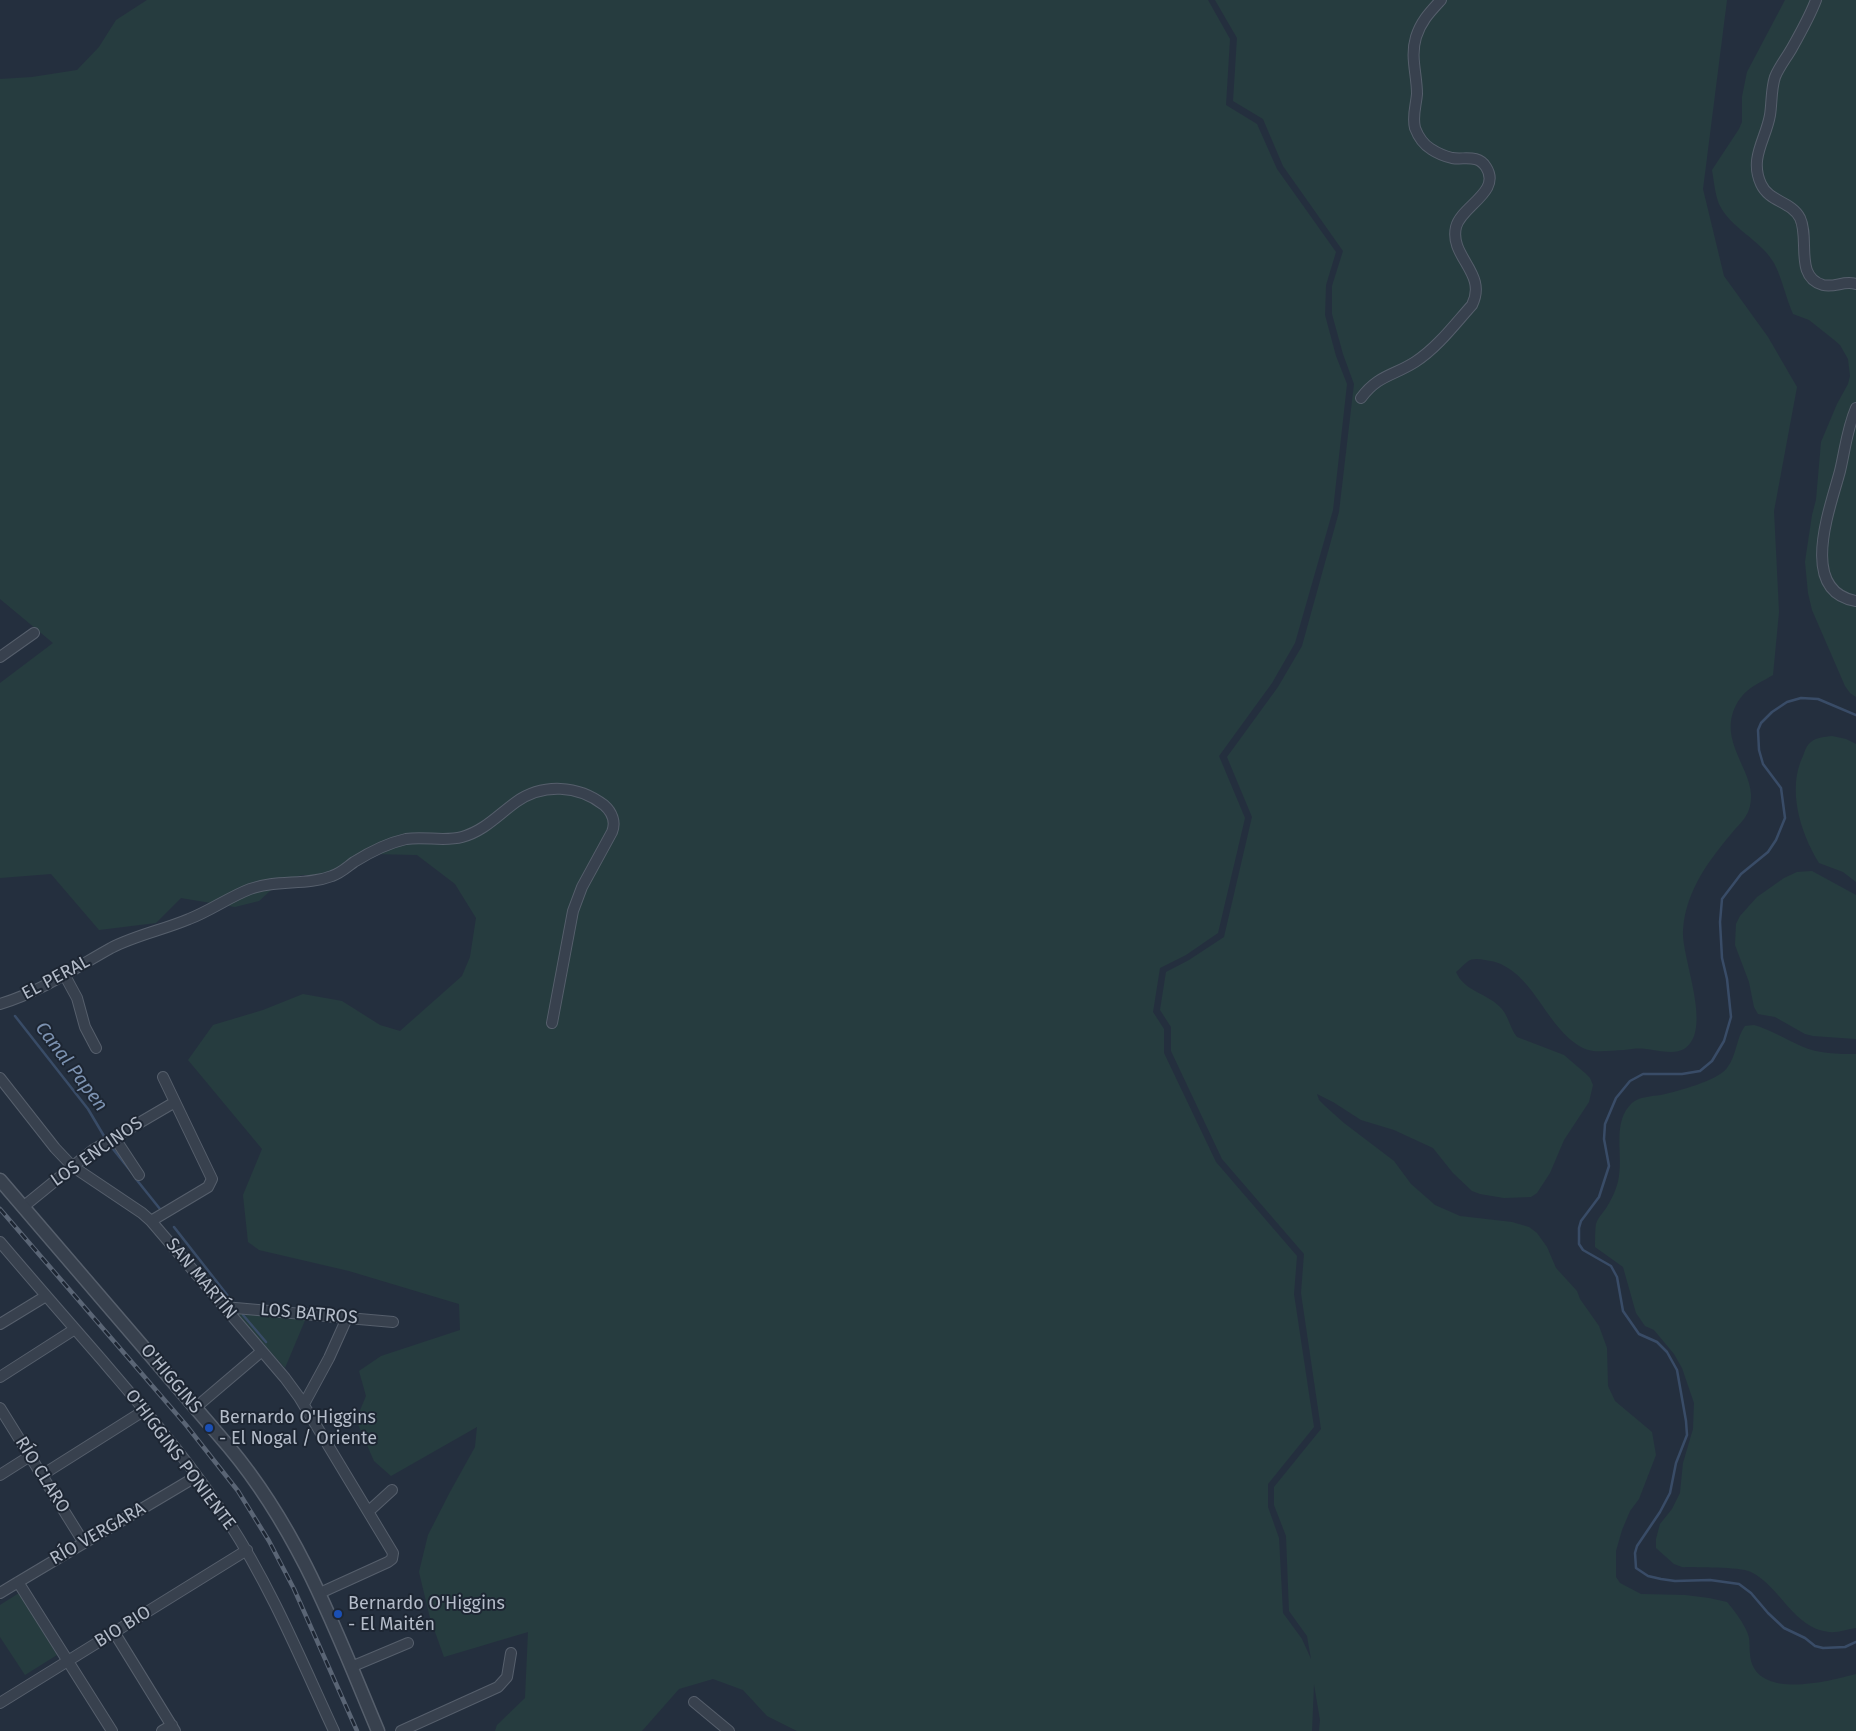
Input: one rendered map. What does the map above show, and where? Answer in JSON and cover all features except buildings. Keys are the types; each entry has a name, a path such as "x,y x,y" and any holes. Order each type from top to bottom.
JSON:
{"street":[{"path":"1361,398 1380,379 1414,362 1427,353 1472,305 1476,295 1476,279 1463,258 1456,230 1461,216 1483,195 1489,183 1489,173 1485,164 1477,159 1452,158 1430,149 1420,138 1414,120 1417,95 1413,55 1415,39 1424,18 1441,0"},
{"path":"1816,0 1800,35 1775,78 1769,121 1757,152 1756,167 1760,183 1766,193 1775,200 1790,207 1799,217 1805,237 1804,262 1810,276 1824,285 1833,286 1847,282 1856,284"},
{"path":"1856,408 1849,426 1840,471 1827,513 1823,548 1825,572 1829,583 1840,596 1856,601"},
{"path":"0,657 34,633"},
{"name":"EL PERAL","path":"0,1004 30,994 111,948 137,936 191,919 256,887 278,883 313,881 332,876 366,855 399,841 417,838 448,839 462,837 486,826 516,802 531,794 553,788 572,790 603,804 610,812 614,824 612,832 582,887 573,911 552,1023"},
{"path":"64,974 77,998 85,1027 96,1048"},
{"path":"151,1221 208,1187 212,1182 211,1176 163,1077"},
{"name":"SAN MARTÍN","path":"0,1078 55,1148 72,1166 151,1221 290,1383 304,1404 392,1549 393,1557 388,1562 320,1592"},
{"name":"LOS ENCINOS","path":"23,1207 72,1166 114,1137 175,1102"},
{"path":"114,1137 139,1175"},
{"name":"O'HIGGINS","path":"0,1180 235,1454 263,1491 320,1592 378,1731"},
{"name":"O'HIGGINS PONIENTE","path":"0,1242 145,1410 197,1476 247,1550 291,1638 334,1731"},
{"path":"0,1324 46,1296"},
{"name":"LOS BATROS","path":"224,1307 393,1322"},
{"path":"304,1404 329,1358 347,1318"},
{"path":"0,1377 75,1330"},
{"path":"195,1408 262,1351"},
{"name":"RÍO CLARO","path":"0,1408 84,1543"},
{"path":"42,1475 145,1410"},
{"path":"0,1474 30,1456"},
{"name":"RÍO VERGARA","path":"0,1592 197,1476"},
{"path":"369,1511 392,1490"},
{"name":"BIO BIO","path":"0,1702 247,1550"},
{"path":"18,1582 112,1731"},
{"path":"114,1632 170,1729"},
{"path":"351,1667 408,1643"},
{"path":"401,1731 498,1687 505,1681 511,1653"},
{"path":"694,1702 730,1731"}],"green space":[{"path":"147,0 1208,0 1230,39 1226,105 1257,124 1277,169 1336,252 1326,285 1325,315 1336,356 1347,384 1333,510 1295,643 1272,683 1219,756 1245,818 1218,933 1186,955 1160,968 1153,1012 1164,1029 1164,1053 1216,1162 1297,1256 1294,1294 1314,1427 1268,1484 1268,1507 1279,1538 1283,1613 1302,1639 1311,1659 1307,1636 1289,1611 1286,1536 1274,1505 1274,1487 1321,1429 1301,1293 1304,1254 1222,1159 1171,1051 1171,1027 1160,1010 1166,972 1189,960 1224,937 1252,817 1227,757 1278,687 1302,646 1339,512 1354,384 1332,314 1332,286 1343,251 1283,166 1263,119 1233,101 1237,38 1215,0 1727,0 1703,189 1724,276 1768,337 1797,387 1774,511 1779,612 1773,675 1753,686 1742,696 1734,709 1731,725 1735,749 1749,783 1751,794 1750,806 1744,818 1717,851 1701,875 1694,888 1685,915 1684,942 1696,1011 1696,1027 1692,1040 1684,1049 1675,1052 1641,1049 1587,1050 1569,1038 1527,985 1515,973 1501,964 1473,959 1456,972 1464,984 1494,1002 1502,1010 1517,1037 1564,1055 1590,1078 1593,1085 1589,1102 1564,1140 1550,1173 1537,1193 1531,1197 1504,1198 1472,1191 1453,1173 1433,1148 1394,1130 1361,1120 1317,1094 1319,1100 1344,1123 1394,1161 1411,1184 1435,1205 1460,1216 1512,1222 1529,1227 1537,1233 1547,1247 1556,1268 1577,1291 1580,1299 1599,1326 1607,1348 1608,1386 1615,1401 1652,1432 1656,1455 1639,1499 1630,1511 1622,1530 1616,1551 1616,1577 1620,1583 1641,1594 1685,1595 1727,1602 1746,1629 1752,1664 1759,1674 1770,1681 1784,1684 1815,1683 1856,1674 1856,1731 1319,1731 1320,1720 1314,1684 1312,1731 797,1731 767,1716 743,1690 713,1679 679,1689 642,1731 495,1731 497,1725 525,1698 528,1632 444,1657 430,1618 419,1572 428,1535 475,1447 477,1427 391,1476 374,1461 356,1420 366,1396 359,1371 381,1356 460,1330 459,1304 349,1271 259,1250 248,1242 243,1195 262,1149 188,1060 213,1025 263,1010 303,994 342,1001 380,1025 400,1031 462,976 470,957 476,918 455,884 417,855 372,854 335,877 302,875 280,882 259,901 235,907 181,898 156,923 99,930 51,874 0,878 0,683 53,643 0,599 0,79 32,77 77,70 99,47 116,20"},
{"path":"1785,0 1856,0 1856,697 1845,686 1812,610 1808,593 1805,562 1816,500 1821,442 1837,404 1848,384 1850,376 1848,359 1840,345 1833,339 1809,320 1793,314 1774,263 1761,247 1724,213 1719,204 1712,170 1739,129 1742,122 1742,97 1747,72"},
{"path":"1832,736 1846,739 1856,744 1856,882 1843,872 1819,863 1806,838 1798,810 1796,782 1798,769 1806,749 1816,739"},
{"path":"1812,871 1856,895 1856,1039 1805,1034 1775,1017 1758,1014 1754,1007 1749,982 1735,945 1736,924 1740,916 1757,897 1784,878 1797,872"},
{"path":"1754,1025 1815,1051 1835,1054 1856,1054 1856,1628 1836,1632 1817,1629 1806,1623 1796,1615 1771,1587 1751,1572 1728,1568 1682,1567 1674,1564 1656,1548 1660,1524 1672,1509 1680,1493 1683,1463 1693,1429 1694,1403 1682,1368 1674,1354 1654,1330 1645,1326 1636,1313 1623,1267 1595,1247 1596,1224 1612,1198 1618,1180 1620,1128 1626,1111 1638,1099 1687,1088 1722,1073 1730,1063 1745,1026"},
{"path":"236,1313 306,1318 285,1368"},
{"path":"19,1593 57,1655 25,1675 0,1637 0,1605"}],"waterway":[{"path":"1856,715 1818,699 1801,698 1787,702 1772,712 1761,723 1758,730 1759,750 1763,764 1781,788 1785,818 1776,840 1768,852 1741,874 1722,899 1720,922 1722,958 1727,979 1731,1017 1724,1041 1712,1061 1700,1071 1682,1074 1643,1074 1630,1081 1616,1098 1605,1124 1604,1139 1609,1166 1599,1197 1581,1221 1579,1228 1579,1244 1583,1250 1611,1266 1617,1277 1623,1311 1639,1334 1657,1342 1667,1352 1677,1370 1686,1421 1687,1435 1676,1463 1670,1493 1660,1512 1637,1546 1635,1553 1636,1568 1648,1576 1661,1579 1675,1581 1710,1580 1739,1584 1751,1593 1784,1628 1805,1638 1815,1646 1823,1648 1845,1647 1856,1642"},
{"name":"Canal Papen","path":"15,1016 88,1109 104,1136"},
{"name":"Canal Papen","path":"113,1149 133,1174"},
{"name":"Canal Papen","path":"136,1179 160,1209"},
{"name":"Canal Papen","path":"174,1227 235,1305"},
{"name":"Canal Papen","path":"243,1315 266,1342"}],"railway":[{"path":"0,1209 186,1425 238,1491 269,1541 294,1589 357,1731"}],"place":[{"name":"Bernardo O'Higgins - El Nogal / Oriente","path":"209,1428"},
{"name":"Bernardo O'Higgins - El Maitén","path":"338,1614"}]}
